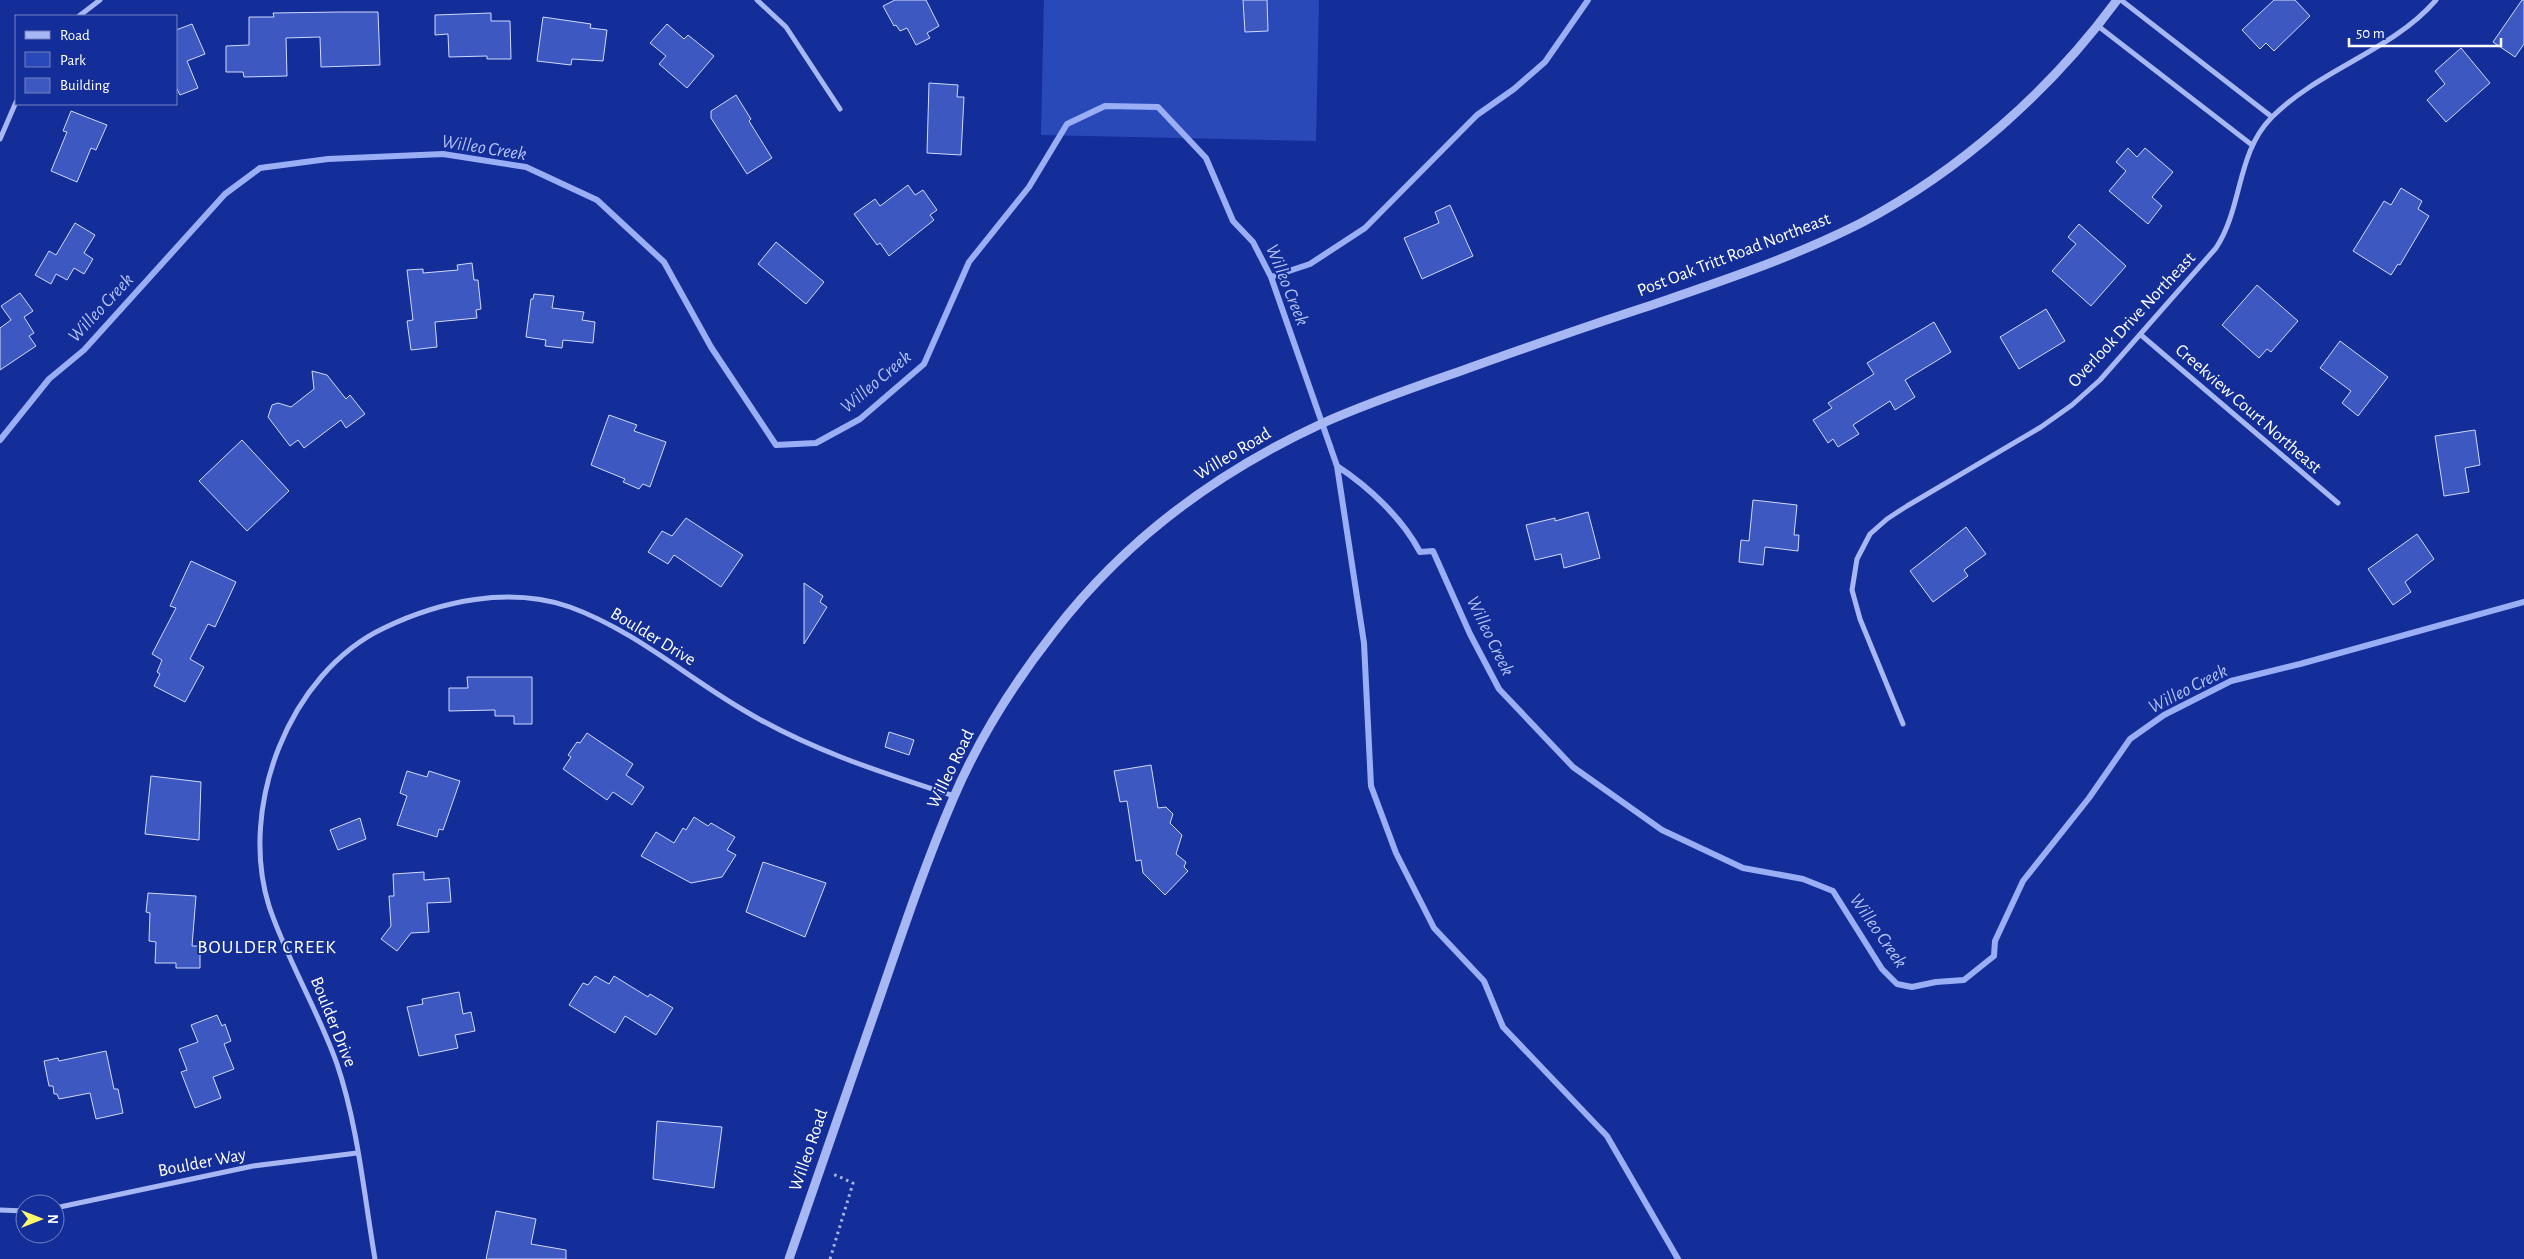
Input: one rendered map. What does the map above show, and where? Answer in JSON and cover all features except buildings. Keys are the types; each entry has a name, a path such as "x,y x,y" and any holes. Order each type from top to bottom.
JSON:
{"street":[{"path":"80,15 100,0"},
{"path":"758,0 786,27 840,109"},
{"path":"2119,0 2272,117"},
{"name":"Post Oak Tritt Road Northeast","path":"1325,422 1376,402 1744,273 1858,224 1916,190 1965,155 2023,104 2098,26 2119,0"},
{"name":"Overlook Drive Northeast","path":"1903,724 1860,619 1852,590 1857,559 1870,534 1887,519 1907,506 2041,427 2100,380 2216,248 2226,232 2252,145 2272,117 2315,84 2411,25 2436,0"},
{"path":"2098,26 2252,145"},
{"path":"0,140 15,104"},
{"name":"Creekview Court Northeast","path":"2141,335 2338,503"},
{"name":"Willeo Road","path":"789,1259 922,876 954,796 980,744 1015,686 1055,630 1099,580 1148,532 1226,475 1274,447 1325,422"},
{"name":"Boulder Drive","path":"375,1259 348,1104 336,1063 269,905 262,868 260,828 269,770 292,717 328,670 349,650 377,631 418,611 467,599 517,597 567,606 621,629 741,709 796,739 857,764 954,796"},
{"name":"Boulder Way","path":"65,1206 253,1166 357,1154"},
{"path":"0,1210 15,1211"}],"path":[{"path":"820,1168 853,1183 830,1259"}],"green space":[{"path":"1044,0 1319,0 1316,141 1041,135"}],"waterway":[{"path":"1271,277 1310,264 1365,228 1477,115 1514,89 1545,62 1588,0"},
{"name":"Willeo Creek","path":"0,440 49,379 84,350 225,194 260,168 328,159 443,154 526,167 597,200 664,262 711,347 776,445 816,443 860,419 924,364 969,262 1029,187 1067,124 1105,106 1158,107 1206,158 1233,221 1253,242 1271,277 1337,466 1373,493 1384,504 1404,527 1420,552 1433,551 1470,634 1499,689 1573,767 1662,830 1743,868 1803,879 1833,891 1882,969 1897,984 1912,987 1936,982 1964,980 1994,956 1995,941 2023,881 2089,798 2130,739 2164,715 2231,681 2300,664 2524,602"},
{"path":"1337,466 1364,643 1371,786 1396,853 1434,928 1484,981 1503,1027 1607,1136 1678,1259"}],"district":[{"name":"BOULDER CREEK","path":"267,947"}]}
